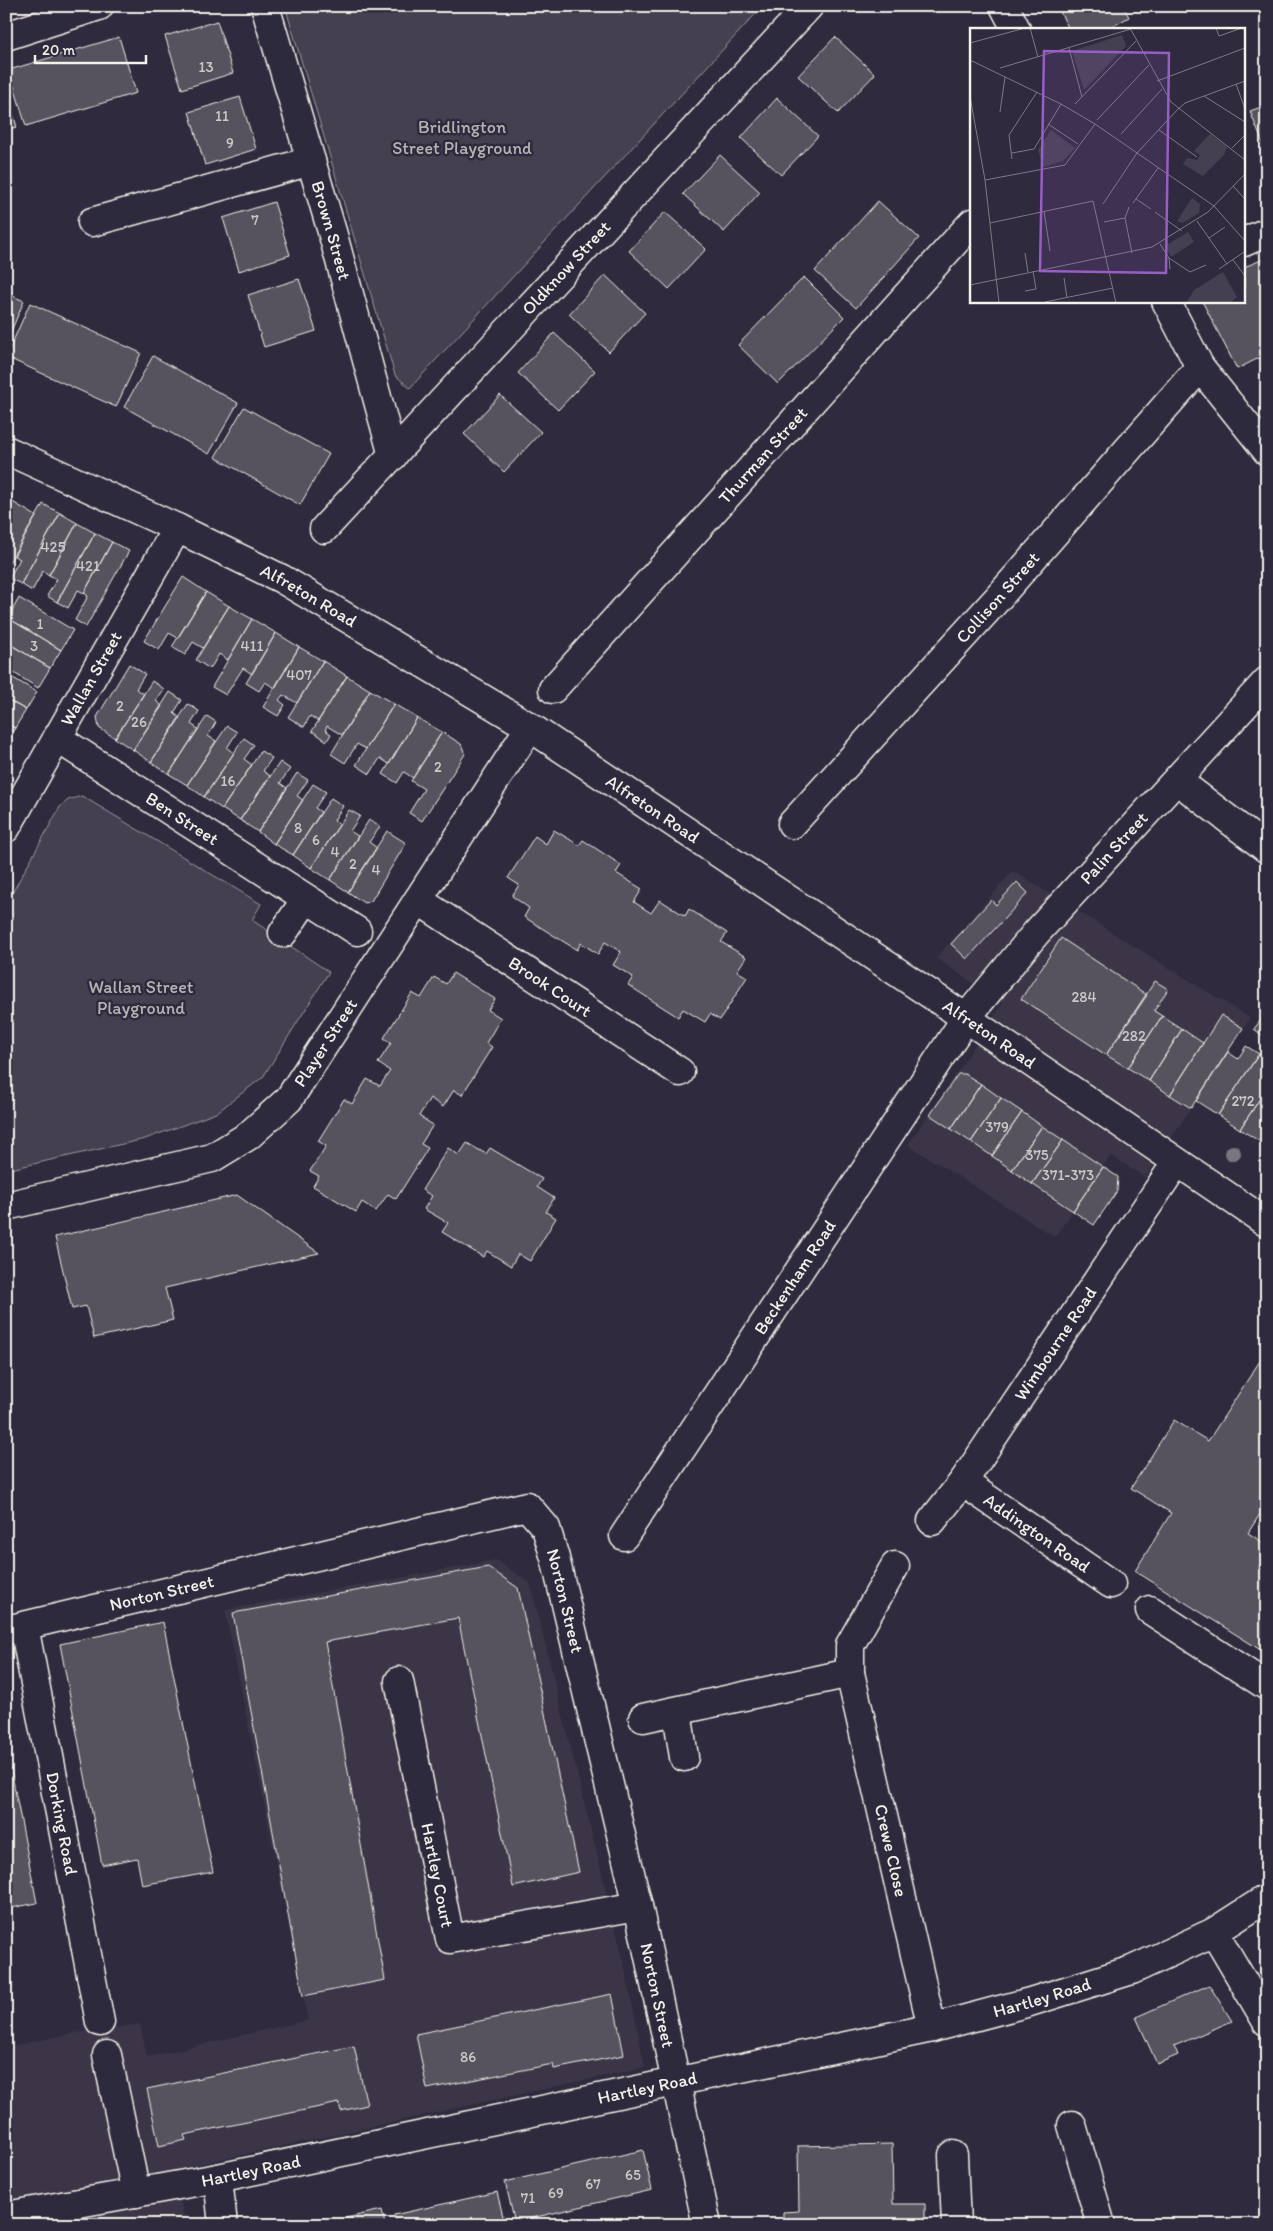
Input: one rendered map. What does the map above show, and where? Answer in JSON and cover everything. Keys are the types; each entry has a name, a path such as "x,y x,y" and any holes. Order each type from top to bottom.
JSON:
{"street":[{"path":"6,36 99,6"},
{"name":"Brown Street","path":"265,6 311,161 393,456"},
{"name":"Oldknow Street","path":"324,529 808,6"},
{"path":"1004,6 1015,28"},
{"path":"92,222 311,161"},
{"name":"Thurman Street","path":"553,689 970,225"},
{"path":"1246,241 1267,232"},
{"path":"1167,302 1200,367 1267,451"},
{"name":"Collison Street","path":"792,824 998,598 1200,367"},
{"name":"Alfreton Road","path":"6,450 177,528 282,579 530,727 966,1018 1176,1163 1267,1223"},
{"name":"Wallan Street","path":"6,828 177,528"},
{"name":"Palin Street","path":"966,1018 1036,932 1267,681"},
{"name":"Player Street","path":"6,1206 212,1158 248,1136 289,1099 530,727"},
{"name":"Ben Street","path":"57,738 356,931"},
{"path":"1177,780 1267,849"},
{"path":"283,933 306,899"},
{"name":"Brook Court","path":"418,900 680,1072"},
{"name":"Beckenham Road","path":"624,1536 966,1018"},
{"name":"Wimbourne Road","path":"932,1521 963,1482 1176,1163"},
{"name":"Addington Road","path":"963,1482 1111,1584"},
{"name":"Norton Street","path":"15,1628 527,1506 546,1528 555,1558 638,1906 707,2225"},
{"name":"Crewe Close","path":"895,1566 850,1645 850,1673 932,2028"},
{"path":"1150,1610 1267,1686"},
{"name":"Dorking Road","path":"15,1628 100,2022"},
{"path":"643,1718 850,1673"},
{"name":"Hartley Court","path":"399,1681 450,1939 638,1906"},
{"path":"677,1712 684,1758"},
{"name":"Hartley Road","path":"6,2216 218,2178 932,2028 1030,2002 1132,1970 1214,1932 1267,1898"},
{"path":"1214,1932 1267,2022"},
{"path":"107,2055 136,2193"},
{"path":"1072,2125 1102,2225"},
{"path":"953,2155 956,2225"},
{"path":"218,2178 224,2225"}],"shaded area":[{"path":"1013,871 1250,1018 1145,1178 1111,1155 1055,1237 908,1145 1003,1003 936,958"},
{"path":"496,1560 530,1583 623,1959 645,2067 173,2170 186,2225 6,2225 6,2047 76,2033 140,2024 147,2057 308,2020 225,1610"}],"green space":[{"name":"Bridlington Street Playground","path":"285,6 763,6 410,388 395,375"},
{"name":"Wallan Street Playground","path":"82,796 261,904 252,920 329,972 263,1077 216,1113 145,1139 6,1170 6,904 60,807 68,800"}],"building":[{"path":"1057,6 1123,6 1129,17 1110,28 1068,28"},
{"path":"217,21 233,73 182,89 165,36"},
{"path":"119,37 136,93 26,126 9,70"},
{"path":"835,37 875,74 838,113 798,76"},
{"path":"6,91 17,127 6,130"},
{"path":"240,97 256,149 205,165 189,112"},
{"path":"777,98 818,136 781,175 741,138"},
{"path":"1267,105 1267,154 1250,111"},
{"path":"720,155 760,192 724,232 683,194"},
{"path":"878,201 919,238 856,308 815,271"},
{"path":"274,202 290,255 239,271 223,218"},
{"path":"665,212 706,249 669,289 629,251"},
{"path":"1264,259 1267,264 1267,354 1237,369 1203,302 1246,302 1246,266"},
{"path":"605,275 645,313 609,352 569,314"},
{"path":"804,277 844,317 778,384 738,345"},
{"path":"299,279 316,331 264,347 248,295"},
{"path":"6,293 24,301 6,343"},
{"path":"30,303 141,353 116,407 6,357"},
{"path":"554,333 595,371 558,410 518,373"},
{"path":"153,356 238,403 209,454 124,407"},
{"path":"500,395 541,432 504,472 464,434"},
{"path":"244,407 329,454 300,505 215,457"},
{"path":"11,501 36,516 6,568 6,509"},
{"path":"43,504 60,513 21,584 9,578 20,559 14,556"},
{"path":"60,513 77,523 49,575 43,571 32,591 21,584"},
{"path":"77,523 95,533 57,602 47,596 57,579 49,575"},
{"path":"95,533 112,542 84,593 78,590 68,608 57,602"},
{"path":"112,542 129,551 86,627 75,620 88,596 84,593"},
{"path":"183,577 206,592 178,638 169,633 159,650 144,641"},
{"path":"206,592 229,606 203,648 193,642 185,655 172,647"},
{"path":"19,598 73,630 61,650 8,618"},
{"path":"229,606 252,619 228,660 219,654 210,669 196,660"},
{"path":"8,618 61,650 50,668 6,642"},
{"path":"252,619 276,633 252,674 243,668 226,695 212,687"},
{"path":"276,633 299,647 275,688 265,682 259,691 246,683"},
{"path":"6,642 50,668 38,688 6,668"},
{"path":"299,647 323,661 297,703 283,695 279,700 285,705 278,716 263,707"},
{"path":"323,661 347,676 318,721 310,716 304,727 288,717"},
{"path":"129,664 145,674 136,689 144,694 115,738 99,728 97,717"},
{"path":"6,674 37,692 26,710 6,699"},
{"path":"347,676 370,690 342,735 327,726 325,730 331,734 327,741 312,731"},
{"path":"152,681 164,689 156,701 162,706 133,750 115,738"},
{"path":"370,690 394,704 366,749 357,744 345,763 331,754"},
{"path":"170,692 182,700 174,713 180,718 151,762 133,750"},
{"path":"6,699 26,710 15,728 6,723"},
{"path":"188,704 199,711 191,724 198,729 169,774 151,762"},
{"path":"394,704 417,718 389,764 380,758 370,774 356,765"},
{"path":"207,716 216,722 208,736 216,741 187,785 169,774"},
{"path":"417,718 442,732 413,778 404,772 397,783 383,774"},
{"path":"6,723 15,728 6,743"},
{"path":"227,726 237,732 227,748 234,753 204,797 187,785"},
{"path":"442,732 461,744 465,754 422,821 409,813 424,789 411,781"},
{"path":"244,738 254,745 244,759 252,765 222,809 204,797"},
{"path":"261,751 272,758 263,771 270,776 240,820 222,809"},
{"path":"280,762 290,769 280,783 287,788 258,832 240,820"},
{"path":"297,773 308,780 297,796 303,800 274,844 258,832"},
{"path":"313,784 326,792 315,808 321,812 293,855 274,844"},
{"path":"331,798 343,806 334,820 340,824 311,868 293,855"},
{"path":"349,810 360,816 350,831 358,836 330,880 311,868"},
{"path":"369,820 380,827 369,842 377,848 348,892 330,880"},
{"path":"554,830 579,845 583,840 621,865 616,873 642,889 634,902 651,913 660,900 685,916 689,909 727,933 721,942 746,957 737,971 747,977 720,1020 710,1014 705,1022 683,1009 678,1017 628,985 633,977 613,965 621,952 605,942 598,954 581,943 577,950 524,917 529,908 512,896 519,885 508,878 535,836 546,844"},
{"path":"387,831 406,843 371,901 364,903 348,892"},
{"path":"1017,882 1028,893 967,959 951,944 991,900 996,905"},
{"path":"1061,938 1147,995 1106,1055 1021,999"},
{"path":"453,973 495,999 488,1010 501,1018 486,1043 492,1047 462,1095 454,1090 443,1107 430,1098 419,1116 433,1125 421,1144 428,1148 396,1199 388,1194 376,1211 362,1202 356,1212 313,1186 319,1176 310,1171 326,1146 318,1141 344,1099 352,1104 367,1079 380,1086 390,1071 378,1063 391,1043 384,1038 412,993 421,998 434,977 446,984"},
{"path":"1155,981 1168,989 1154,1011 1162,1016 1128,1068 1106,1055"},
{"path":"1267,1014 1267,1039 1254,1029"},
{"path":"1221,1015 1243,1028 1191,1108 1170,1095"},
{"path":"1162,1016 1182,1029 1149,1081 1128,1068"},
{"path":"1182,1029 1203,1043 1170,1095 1149,1081"},
{"path":"1246,1046 1259,1054 1218,1115 1196,1101 1228,1052 1238,1059"},
{"path":"1259,1054 1267,1059 1267,1073 1265,1076 1267,1077 1267,1088 1240,1129 1218,1115"},
{"path":"958,1074 965,1074 981,1084 951,1129 930,1115"},
{"path":"981,1084 1001,1098 971,1142 951,1129"},
{"path":"1267,1088 1267,1136 1262,1143 1240,1129"},
{"path":"1001,1098 1022,1112 992,1156 971,1142"},
{"path":"1022,1112 1042,1126 1012,1170 992,1156"},
{"path":"1042,1126 1063,1140 1032,1184 1012,1170"},
{"path":"1267,1136 1267,1146 1262,1143"},
{"path":"1063,1140 1103,1167 1073,1211 1032,1184"},
{"path":"467,1143 486,1154 490,1148 542,1179 537,1187 554,1198 546,1212 556,1218 530,1261 518,1254 511,1266 487,1251 483,1257 442,1232 448,1223 424,1209 432,1196 422,1190 448,1148 459,1155"},
{"path":"1103,1167 1118,1177 1117,1191 1094,1225 1073,1211"},
{"path":"237,1195 319,1253 165,1288 173,1320 94,1338 86,1306 72,1309 55,1237"},
{"path":"1267,1350 1267,1503 1248,1533 1267,1545 1267,1555 1259,1567 1267,1572 1267,1654 1135,1571 1171,1513 1131,1488 1174,1420 1208,1441"},
{"path":"488,1567 518,1588 579,1872 513,1887 458,1618 325,1642 385,1980 303,1996 233,1613"},
{"path":"163,1622 213,1872 142,1885 137,1858 102,1865 60,1644"},
{"path":"6,1744 37,1903 6,1909"},
{"path":"1209,1985 1232,2021 1174,2046 1178,2055 1157,2064 1136,2017"},
{"path":"612,1994 624,2055 554,2069 553,2064 427,2089 416,2034"},
{"path":"354,2046 367,2105 341,2111 339,2103 184,2135 186,2140 159,2146 147,2089"},
{"path":"892,2144 893,2204 925,2204 925,2225 783,2225 783,2212 799,2211 798,2146"},
{"path":"643,2150 652,2190 515,2222 505,2182"},
{"path":"497,2192 505,2225 396,2225 394,2215"},
{"path":"382,2210 385,2225 315,2225"}]}
